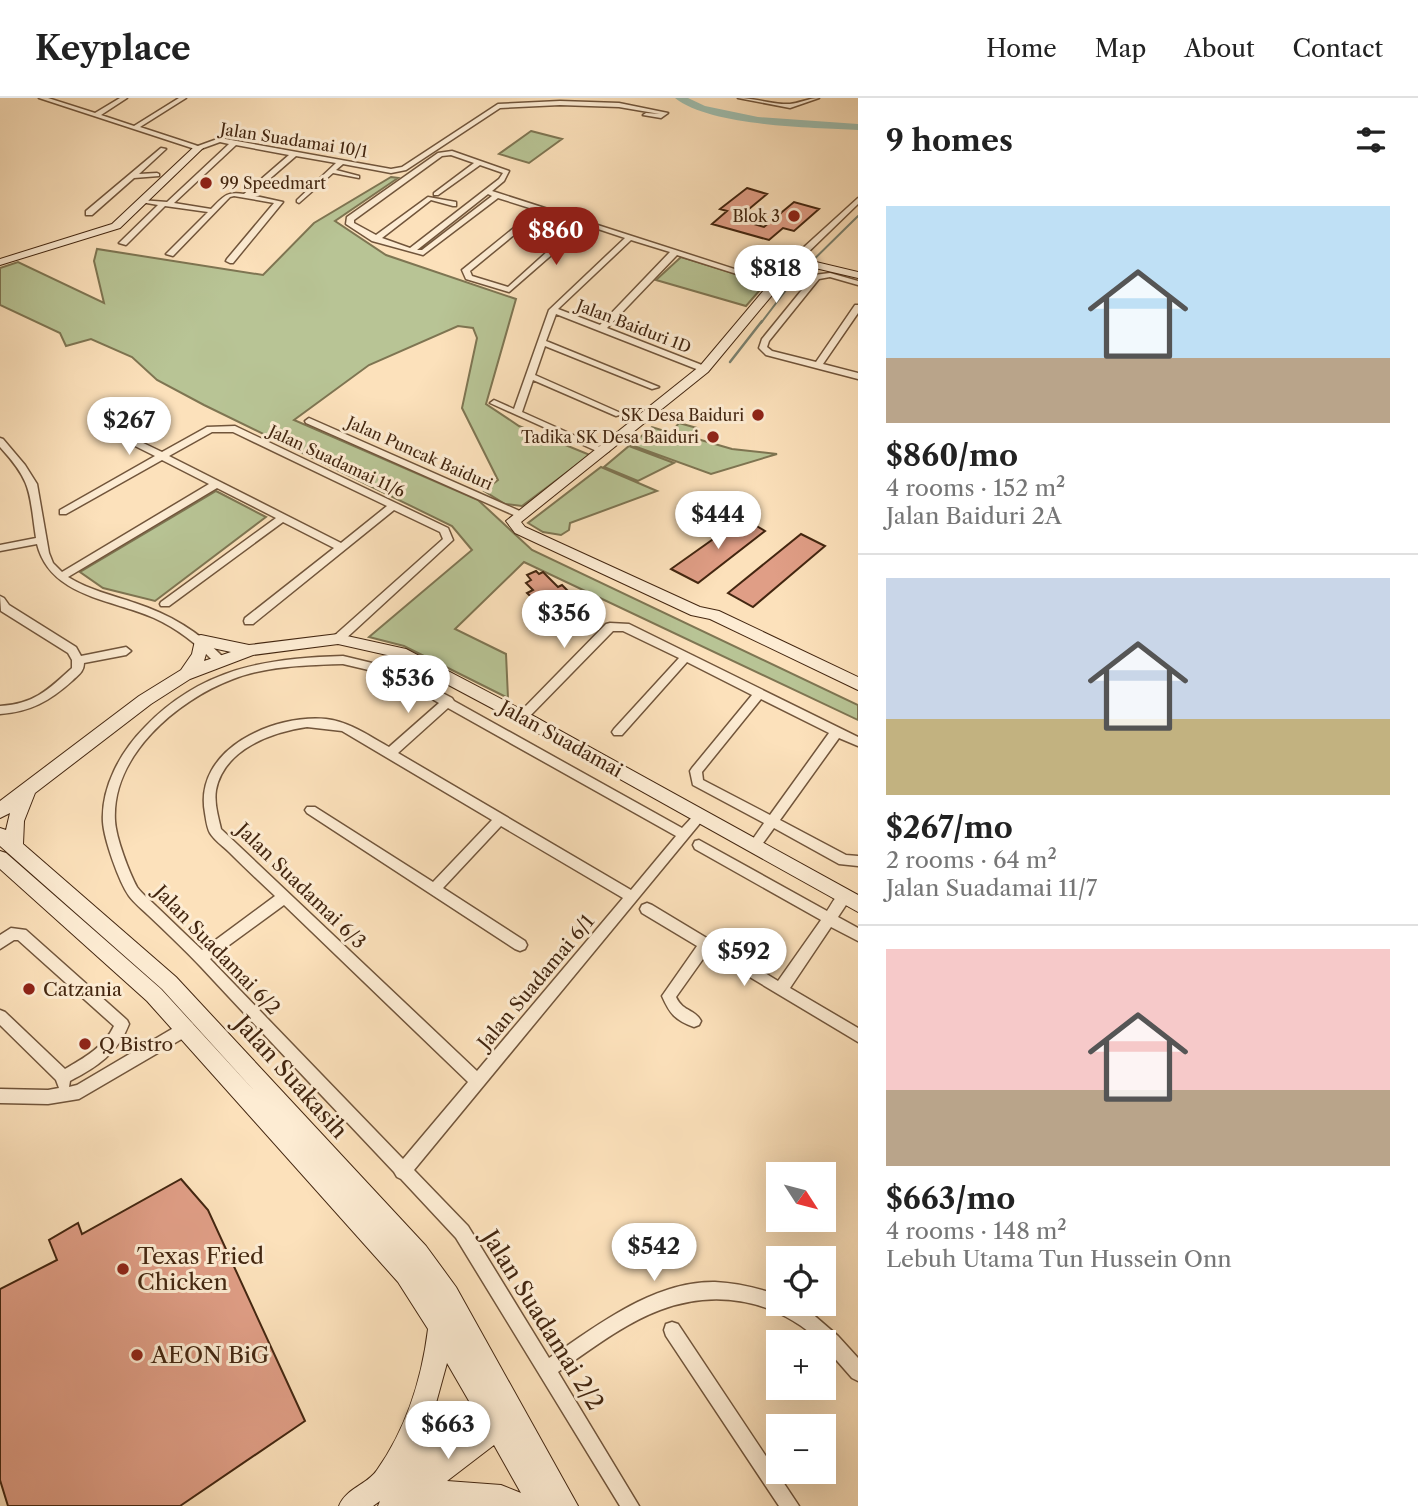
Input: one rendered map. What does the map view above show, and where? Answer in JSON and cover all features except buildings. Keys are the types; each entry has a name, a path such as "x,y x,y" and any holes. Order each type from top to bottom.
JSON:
{"street":[{"path":"42,98 198,148"},
{"path":"96,116 124,98"},
{"path":"135,128 183,98"},
{"path":"741,98 790,106 816,98"},
{"path":"753,100 763,98"},
{"name":"Jalan Suadamai 10/1","path":"92,233 186,151 215,141 387,171 404,169 502,105 561,103 662,110 665,113 661,116 646,115"},
{"path":"123,243 234,143"},
{"name":"Jalan Suadamai 10/1","path":"0,262 116,226 198,148"},
{"path":"89,213 163,149"},
{"path":"412,250 507,176 503,170 453,153 440,154 350,219 349,224 375,239 412,250 423,253 496,195"},
{"path":"246,196 292,156"},
{"path":"375,239 480,162"},
{"path":"299,201 339,164"},
{"path":"331,172 358,177"},
{"path":"130,177 157,175"},
{"path":"130,177 144,184"},
{"path":"487,192 774,283"},
{"path":"170,254 228,196 246,196 279,204 230,261"},
{"path":"433,196 453,204"},
{"path":"858,200 809,266 763,348 769,353 858,376"},
{"path":"143,201 213,212"},
{"path":"541,209 466,270 469,277 509,290 584,223"},
{"path":"517,413 553,310 630,237"},
{"path":"602,328 675,252"},
{"path":"809,266 858,283"},
{"path":"858,275 809,266 774,283 704,369 520,522 696,611 715,615 858,684"},
{"path":"818,365 858,307"},
{"name":"Jalan Baiduri 1D","path":"553,310 704,369"},
{"path":"541,342 655,387"},
{"path":"530,376 619,414"},
{"path":"494,403 604,451"},
{"name":"Jalan Puncak Baiduri","path":"309,421 520,522"},
{"name":"Jalan Suadamai 11/6","path":"161,456 209,429 235,429 394,505 448,534 448,540 338,639"},
{"path":"0,441 22,465 32,484 42,540 52,569 61,577 93,594 174,622 201,640 219,660"},
{"path":"136,443 341,547"},
{"path":"63,512 161,456"},
{"path":"61,577 216,484"},
{"path":"249,621 394,505"},
{"path":"165,604 283,517"},
{"path":"0,548 42,540"},
{"path":"0,600 5,608 72,650 78,660 78,669 41,703 19,709 0,710"},
{"path":"696,611 708,623 858,694"},
{"path":"522,717 610,626 625,627 858,742"},
{"name":"Jalan Suadamai","path":"0,811 145,700 186,674 251,650 338,639 400,653 522,717 852,900"},
{"path":"201,640 231,649 251,650"},
{"path":"186,674 200,655 201,640"},
{"path":"78,660 126,650"},
{"path":"618,732 686,657"},
{"name":"Jalan Suadamai 6/2","path":"402,1172 201,958 134,893 118,857 109,822 113,788 140,739 166,712 197,690 233,674 298,661 360,663 393,672 448,701 684,835"},
{"path":"760,693 696,771 698,782 844,860 858,861"},
{"path":"390,752 448,701"},
{"name":"Jalan Suadamai 6/3","path":"478,1081 215,831 210,794 212,782 220,770 249,741 278,727 310,722 345,727 632,897"},
{"path":"754,846 837,731"},
{"path":"0,799 26,792"},
{"path":"26,792 5,847 187,1028 406,1274 565,1506"},
{"path":"311,810 520,945"},
{"name":"Jalan Suadamai 6/1","path":"402,1172 700,816"},
{"path":"433,890 500,819"},
{"path":"699,845 858,934"},
{"name":"Jalan Suakasih","path":"5,847 169,983 418,1254 448,1295 493,1398"},
{"path":"201,958 284,897"},
{"path":"780,990 830,918 852,900"},
{"path":"648,909 858,1036"},
{"path":"0,943 11,934 21,934 122,1024 120,1033 92,1062 63,1077"},
{"path":"694,1021 675,1010 668,996 706,944"},
{"path":"0,1016 63,1077 65,1095"},
{"path":"0,1096 65,1095 96,1084 187,1028"},
{"name":"Jalan Suadamai 2/2","path":"402,1172 463,1232 630,1506"},
{"path":"547,1369 640,1310 678,1293 732,1291 766,1298"},
{"path":"800,1316 821,1330 839,1347 858,1372"},
{"path":"395,1493 429,1397 438,1356 440,1326"},
{"path":"672,1330 782,1503"},
{"path":"395,1493 493,1398"},
{"path":"352,1506 395,1493 506,1421"},
{"path":"506,1421 542,1506"},
{"path":"395,1493 500,1499 520,1506"}],"green space":[{"path":"531,131 562,139 529,163 499,154"},
{"path":"391,177 398,178 335,221 386,255 516,299 486,404 519,426 590,455 522,506 505,504 484,491 498,480 462,408 477,338 473,328 458,326 369,365 294,420 478,500 532,550 858,705 858,720 524,562 455,629 506,654 508,698 404,646 369,637 472,550 452,526 204,405 157,380 132,357 91,339 66,346 60,333 0,305 0,268 18,262 104,303 94,261 97,249 263,275 314,223"},
{"path":"681,257 766,283 746,306 656,280"},
{"path":"679,423 697,428 694,438 732,449 777,454 711,474 631,445 652,427 671,433"},
{"path":"629,446 674,463 638,481 604,467"},
{"path":"601,467 657,491 570,523 569,530 561,535 543,532 528,523"},
{"path":"216,491 266,517 155,601 103,588 80,572"}],"waterway":[{"path":"680,98 702,108 758,120 858,127"},
{"path":"761,323 796,277 858,216"},
{"path":"730,362 762,321"}],"place":[{"name":"99 Speedmart","path":"206,183"},
{"name":"Blok 3","path":"794,216"},
{"name":"SK Desa Baiduri","path":"758,415"},
{"name":"Tadika SK Desa Baiduri","path":"713,437"},
{"name":"Catzania","path":"29,989"},
{"name":"Q Bistro","path":"85,1044"},
{"name":"Texas Fried Chicken","path":"123,1269"},
{"name":"AEON BiG","path":"137,1355"}]}
